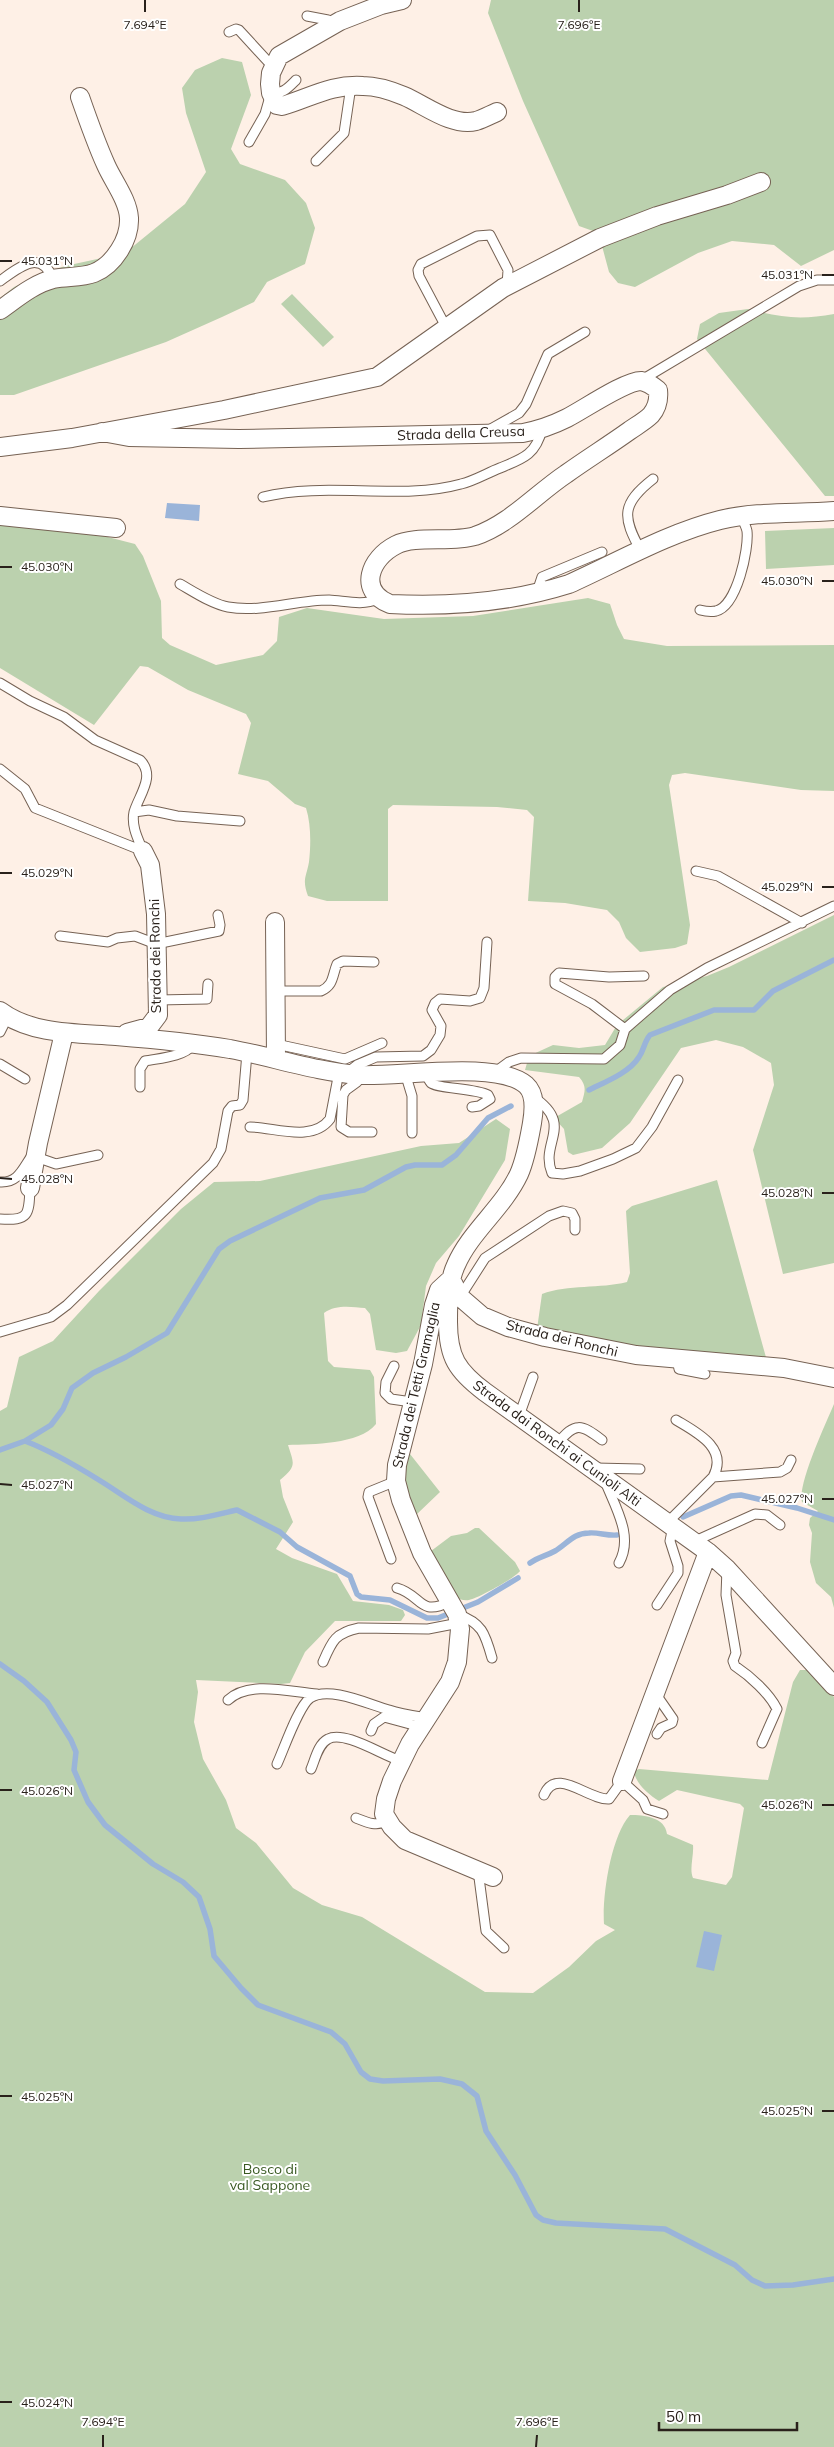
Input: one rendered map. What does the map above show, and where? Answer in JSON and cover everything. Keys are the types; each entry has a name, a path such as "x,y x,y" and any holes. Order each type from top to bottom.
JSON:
{"street":[{"path":"402,0 381,4 336,23 279,56 273,67 271,93 274,102 282,106 317,92 351,86 365,86 395,93 451,119 464,122 476,121 497,112"},
{"path":"0,310 23,294 53,279 84,276 106,267 114,258 128,227 129,216 105,164 80,97"},
{"name":"Strada della Creusa","path":"0,447 102,432 271,400 377,377 507,286 600,238 657,216 727,195 761,182"},
{"path":"640,381 651,384 658,390 659,398 651,415 565,474 490,530 454,540 397,544 376,562 370,575 370,586 378,599 390,604 406,605 468,603 537,592 568,584 702,526 741,516 834,511"},
{"name":"Strada della Creusa","path":"102,432 129,437 239,439 523,432 542,429 566,419 624,387 640,381"},
{"path":"0,516 116,528"},
{"name":"Strada dei Ronchi","path":"117,1036 150,1028 158,1015 154,895 150,865 144,850"},
{"path":"275,922 276,1051"},
{"name":"Strada dei Ronchi","path":"4,1014 29,1024 64,1033 117,1036 247,1053 276,1051 348,1073 494,1073 513,1077 528,1087 532,1096"},
{"path":"30,1188 64,1033"},
{"path":"451,1279 456,1264 465,1248 491,1216 518,1175 529,1143 533,1118 532,1096"},
{"name":"Strada dei Ronchi","path":"451,1279 460,1297 482,1316 508,1327 588,1346 674,1359 784,1368 834,1378"},
{"name":"Strada dei Tetti Gramaglia","path":"451,1279 439,1290 434,1305 423,1364 397,1465 396,1482 422,1553 454,1611"},
{"name":"Strada dai Ronchi ai Cunioli Alti","path":"451,1279 448,1306 448,1340 452,1358 469,1380 702,1546 727,1569 834,1686"},
{"path":"622,1781 655,1693 702,1546"},
{"path":"454,1611 458,1656 455,1669 450,1682 401,1762 386,1798 384,1809 387,1821 405,1840 414,1846 486,1874"}],"lane":[{"path":"307,16 336,23"},
{"path":"229,32 236,29 239,30 273,67"},
{"path":"249,142 265,114 271,93 279,94 285,91 296,80"},
{"path":"316,161 344,133 351,86"},
{"path":"446,327 419,276 418,270 421,264 477,236 490,235 508,270 507,286"},
{"path":"0,281 20,266 30,263 41,263 46,266 53,279"},
{"path":"640,381 799,286 817,280 834,280"},
{"path":"482,434 512,417 526,404 548,354 585,332"},
{"path":"263,496 310,491 425,490 461,484 522,459 538,443 542,429"},
{"path":"642,551 627,523 628,509 632,497 653,479"},
{"path":"700,610 716,612 732,598 739,580 747,535 741,516"},
{"path":"537,592 542,577 602,552"},
{"path":"180,584 204,598 228,607 260,607 328,600 368,603 378,599"},
{"path":"0,683 64,717 95,740 140,760 148,774 134,812 136,834 144,850"},
{"path":"0,768 25,789 35,808 144,850"},
{"path":"134,812 149,810 177,816 240,821"},
{"path":"696,871 718,876 802,923"},
{"path":"494,1073 509,1062 521,1058 604,1059 620,1045 625,1029 658,999 707,968 834,906"},
{"path":"60,936 108,942 117,938 135,936 156,944 219,931 218,916"},
{"path":"250,1126 297,1132 318,1128 326,1124 330,1119 348,1073 357,1065 376,1056 423,1056 431,1050 440,1035 441,1026 432,1010 435,1003 440,999 470,1001 480,998 484,988 487,942"},
{"path":"276,991 321,991 327,988 333,980 336,964 343,961 374,962"},
{"path":"625,1029 592,1004 556,984 555,977 559,972 609,977 644,976"},
{"path":"158,1000 207,999 208,984"},
{"path":"0,1032 4,1014"},
{"path":"276,1051 345,1059 382,1043"},
{"path":"140,1087 140,1069 145,1061 180,1053 189,1050 194,1045"},
{"path":"0,1332 51,1317 66,1305 213,1163 221,1149 228,1110 232,1106 240,1105 243,1100 247,1053"},
{"path":"0,1064 25,1079"},
{"path":"348,1073 358,1082 346,1090 343,1095 341,1128 349,1132 372,1132"},
{"path":"405,1073 412,1096 412,1133"},
{"path":"425,1073 431,1083 442,1087 455,1087 488,1095 490,1099 487,1102 472,1107"},
{"path":"532,1096 542,1103 555,1122 556,1131 548,1164 552,1173 563,1174 613,1159 636,1148 652,1127 678,1080"},
{"path":"0,1182 15,1179 22,1174 37,1150 56,1164 98,1155"},
{"path":"0,1219 19,1220 25,1216 29,1210 30,1188"},
{"path":"460,1297 485,1258 549,1216 563,1211 572,1213 576,1219 576,1230"},
{"path":"674,1359 679,1369 705,1374"},
{"path":"394,1366 386,1382 385,1393 391,1399 412,1402"},
{"path":"519,1416 533,1377"},
{"path":"657,1605 678,1573 678,1566 670,1541 671,1524 713,1477 718,1468 715,1452 710,1443 676,1420"},
{"path":"558,1443 567,1432 576,1426 583,1427 602,1440"},
{"path":"713,1477 780,1472 787,1468 792,1460"},
{"path":"619,1563 624,1554 626,1544 618,1513 598,1472 640,1469"},
{"path":"390,1559 368,1497 369,1492 376,1488 396,1482"},
{"path":"702,1546 755,1514 767,1515 780,1526"},
{"path":"727,1569 726,1595 736,1653 733,1661 735,1666 744,1672 768,1696 777,1709 762,1743"},
{"path":"397,1588 427,1607 454,1611 471,1619 480,1627 492,1658"},
{"path":"323,1662 335,1637 348,1630 359,1628 428,1629 454,1611"},
{"path":"228,1700 235,1693 253,1688 340,1696 389,1710 424,1723"},
{"path":"655,1693 674,1718 672,1723 661,1728 657,1734"},
{"path":"277,1764 302,1709 310,1698 320,1695"},
{"path":"371,1731 374,1724 384,1717 424,1723"},
{"path":"311,1769 327,1739 339,1736 401,1762"},
{"path":"544,1795 547,1788 553,1783 562,1783 604,1799 609,1799 622,1781 637,1793 647,1809 663,1814"},
{"path":"356,1818 371,1824 382,1824 387,1821"},
{"path":"486,1874 486,1931 504,1948"}],"green space":[{"path":"491,0 834,0 834,250 801,266 774,245 732,241 698,253 635,287 618,283 609,272 602,246 608,227 593,231 579,226 523,101 488,13"},
{"path":"222,58 242,62 251,95 231,149 240,164 285,180 306,203 315,228 305,264 267,282 254,302 166,342 14,395 0,395 0,298 14,287 39,275 65,266 125,253 185,204 206,172 186,113 182,88 195,70"},
{"path":"292,294 334,337 323,347 281,304"},
{"path":"748,309 791,317 834,314 834,496 825,496 697,339 700,324 719,313"},
{"path":"0,525 100,535 135,544 143,556 161,601 162,638 170,645 216,665 263,655 277,641 279,617 307,608 384,619 473,616 588,598 610,604 624,639 667,646 834,645 834,791 801,790 685,773 672,775 669,785 690,925 687,944 675,948 640,952 626,938 619,922 607,910 565,903 528,901 534,817 527,810 497,807 393,805 388,809 388,901 327,901 308,896 305,882 309,862 310,834 306,808 295,804 268,781 238,774 251,723 246,714 188,690 148,667 140,666 94,725 0,668"},
{"path":"834,528 834,565 766,569 765,531"},
{"path":"834,915 834,1263 783,1274 753,1150 774,1085 771,1063 743,1047 716,1040 681,1048 630,1123 602,1148 573,1155 568,1152 564,1129 554,1118 582,1102 583,1083 579,1077 525,1070 529,1056 553,1045 579,1048 605,1045 617,1025 663,987 707,976 729,967"},
{"name":"Bosco di val Sappone","path":"496,1119 510,1129 505,1160 459,1236 436,1263 426,1286 421,1325 407,1351 396,1353 376,1350 370,1314 365,1308 339,1307 324,1313 328,1361 334,1367 370,1370 374,1377 376,1424 368,1431 347,1440 288,1445 293,1464 292,1468 280,1480 283,1497 293,1522 276,1549 292,1558 337,1574 353,1601 389,1605 403,1610 405,1615 401,1621 335,1621 305,1652 290,1683 196,1680 198,1692 194,1722 203,1759 226,1800 236,1828 256,1843 293,1888 322,1905 362,1917 485,1992 533,1993 569,1967 596,1941 615,1930 604,1924 606,1883 613,1851 623,1825 630,1815 653,1818 662,1824 667,1834 693,1845 691,1871 693,1878 726,1885 732,1877 744,1808 740,1804 677,1790 659,1801 640,1784 634,1771 639,1769 768,1780 793,1682 800,1670 810,1670 834,1697 834,2447 0,2447 0,1411 7,1407 19,1357 53,1341 99,1291 181,1209 214,1182 260,1181 421,1146 459,1143"},
{"path":"717,1180 767,1361 679,1356 537,1329 542,1294 562,1289 627,1282 630,1273 626,1211 632,1206"},
{"path":"834,1404 834,1608 831,1597 816,1583 810,1562 812,1533 809,1525 810,1518 818,1511 802,1502 802,1494 813,1454"},
{"path":"410,1454 440,1492 416,1515 402,1484 407,1455"},
{"path":"475,1528 479,1528 515,1562 520,1571 488,1592 469,1600 463,1600 454,1597 431,1551 451,1536 467,1533"}],"water":[{"path":"167,503 200,505 199,521 165,518"},
{"path":"704,1931 722,1935 714,1971 696,1967"}],"waterway":[{"path":"589,1090 616,1076 635,1063 650,1035 714,1010 754,1010 773,991 834,960"},
{"path":"0,1450 25,1441 51,1425 63,1409 72,1388 93,1373 126,1357 167,1333 219,1249 230,1241 320,1198 364,1190 406,1167 442,1165 456,1155 488,1118 511,1106"},
{"path":"25,1441 63,1459 138,1505 159,1515 170,1518 196,1519 237,1510 280,1532 297,1547 350,1576 357,1594 361,1597 390,1600 427,1618 438,1618 478,1602 518,1578"},
{"path":"683,1517 731,1496 741,1495 797,1508 834,1520"},
{"path":"530,1563 555,1551 570,1539 583,1533 617,1535"},
{"path":"0,1664 24,1681 47,1702 71,1740 76,1752 74,1770 88,1802 105,1825 153,1864 183,1882 199,1897 210,1929 214,1956 241,1988 258,2005 331,2032 345,2044 361,2072 370,2079 383,2081 440,2079 462,2084 477,2096 486,2131 515,2175 536,2215 543,2220 556,2223 665,2229 735,2265 752,2280 765,2286 793,2285 834,2279"}]}
